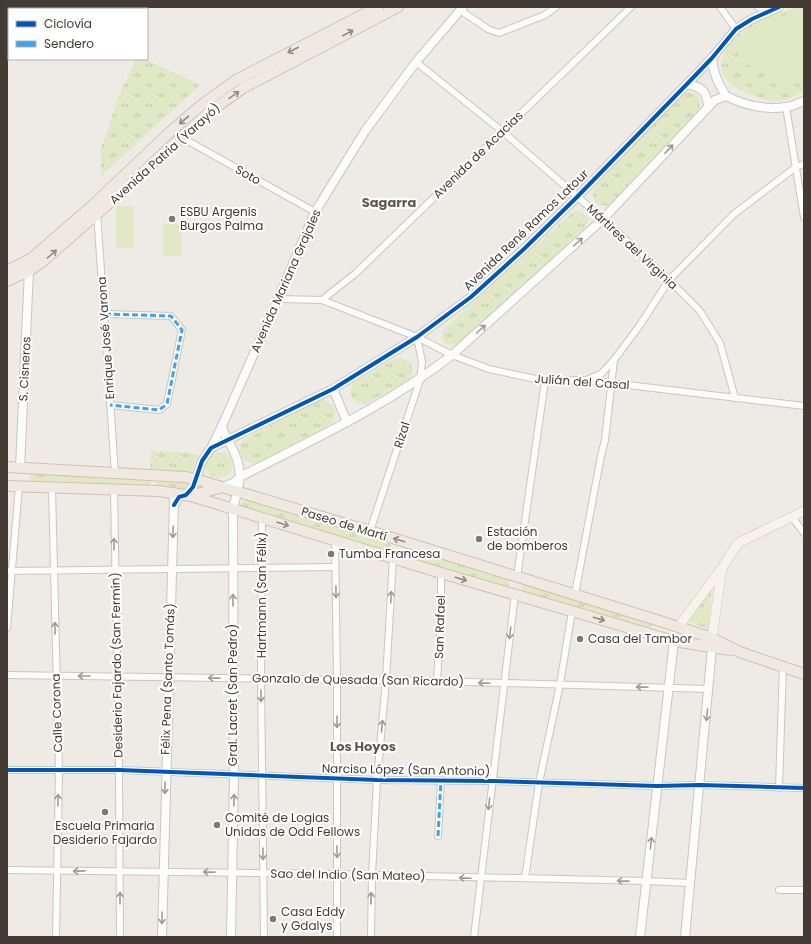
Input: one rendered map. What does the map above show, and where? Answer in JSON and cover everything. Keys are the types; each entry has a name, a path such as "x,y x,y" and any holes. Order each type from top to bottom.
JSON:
{"main road":[{"name":"Avenida Patria (Yarayó)","path":"7,271 32,258 97,202 170,132 200,106 236,80 378,7"},
{"name":"Avenida Patria (Yarayó)","path":"7,281 29,271 42,262 208,113 243,88 398,7"},
{"name":"Paseo de Martí","path":"7,467 185,477 195,479 370,531 663,622 678,627 709,644 740,652 804,674"},
{"path":"19,486 20,467"},
{"path":"154,476 154,491"},
{"name":"Paseo de Martí","path":"7,486 154,491 188,495 335,539 441,573 674,641 686,644 709,644"},
{"path":"188,495 222,487"},
{"path":"686,644 679,633 678,627 722,568 738,543 804,511"},
{"path":"709,644 722,568"},
{"path":"515,594 517,577"},
{"path":"663,622 672,632 674,641"}],"street":[{"path":"461,8 488,29 498,33 545,15 556,7"},
{"name":"Avenida de Acacias","path":"322,300 356,273 631,7"},
{"path":"720,7 736,29"},
{"path":"758,7 766,12"},
{"name":"Avenida René Ramos Latour","path":"211,448 333,389 417,336 471,297 524,249 577,197 712,58 736,29 752,19 779,7"},
{"name":"Avenida Mariana Grajales","path":"211,448 278,299 315,212 366,131 416,62 461,8"},
{"path":"712,58 713,70 717,81 726,96 736,101 761,108 786,107 804,102"},
{"name":"Mártires del Virginia","path":"416,62 502,131 604,219 700,311 720,343 735,398"},
{"path":"687,84 697,86 704,91 708,102 708,107"},
{"path":"222,487 233,483 348,422 420,380 452,355 604,219 708,107 715,100 726,96"},
{"path":"786,107 804,217"},
{"name":"Soto","path":"181,138 315,212"},
{"path":"584,380 601,374 614,360 640,325 669,280 734,214 796,167 804,164"},
{"path":"799,182 804,191"},
{"name":"Enrique José Varona","path":"97,202 115,473"},
{"name":"S. Cisneros","path":"20,467 29,271"},
{"name":"Julián del Casal","path":"278,299 322,300 417,336 452,355 489,369 545,381 584,380 804,406"},
{"path":"105,314 171,316 182,330 167,404 159,410 110,405"},
{"name":"Rizal","path":"370,531 420,380 422,362 417,336"},
{"path":"575,594 605,440 614,360"},
{"path":"517,577 545,381"},
{"path":"333,389 348,422"},
{"path":"222,426 234,451 239,467 240,478"},
{"path":"174,505 179,497 188,495 193,487 202,461 211,448 221,446 234,451"},
{"name":"Gral. Lacret (San Pedro)","path":"231,937 234,775 233,508 240,478"},
{"path":"7,628 10,571 19,486"},
{"name":"Calle Corona","path":"52,488 58,771 58,871 56,937"},
{"name":"Desiderio Fajardo (San Fermín)","path":"114,490 114,569 119,770 120,937"},
{"name":"Félix Pena (Santo Tomás)","path":"162,937 174,493"},
{"name":"Hartmann (San Félix)","path":"262,517 263,567 261,678 264,937"},
{"path":"792,517 804,533"},
{"path":"335,539 337,679 336,937"},
{"path":"371,937 372,875 377,780 386,680 393,558"},
{"path":"10,571 335,567"},
{"name":"San Rafael","path":"437,681 441,615 441,573"},
{"path":"474,937 515,594"},
{"path":"525,878 539,783 560,684 572,611"},
{"path":"640,937 674,641"},
{"path":"685,937 709,688 709,644"},
{"path":"779,788 783,666"},
{"name":"Gonzalo de Quesada (San Ricardo)","path":"7,675 337,679 709,688"},
{"name":"Narciso López (San Antonio)","path":"7,770 119,770 262,777 804,788"},
{"path":"438,836 441,780"},
{"name":"Sao del Indio (San Mateo)","path":"7,870 337,874 690,883"},
{"path":"779,890 804,890"}],"green space":[{"path":"804,7 804,91 784,100 772,100 744,91 734,86 727,80 721,66 723,57 727,48 749,25 768,16"},
{"path":"791,13 804,15 804,81 795,84 736,60 751,29"},
{"path":"136,60 147,60 200,85 101,176 101,148 119,95"},
{"path":"689,91 695,93 700,100 699,109 609,205 605,206 598,204 593,196 594,188 681,94"},
{"path":"116,206 134,206 134,248 116,248"},
{"path":"578,211 584,214 587,218 587,225 585,228 457,344 449,345 444,342 442,333 444,329 572,213"},
{"path":"163,224 181,224 182,256 163,256"},
{"path":"396,358 401,358 411,365 412,372 409,380 366,404 358,402 352,397 350,392 353,383"},
{"path":"322,400 333,406 335,416 331,424 259,462 249,462 243,458 240,450 242,441 313,403"},
{"path":"151,450 198,454 192,472 150,469"},
{"path":"219,452 228,456 232,465 228,474 219,478 210,474 206,465 210,456"},
{"path":"32,473 148,479 150,483 148,486 31,482 29,478"},
{"path":"159,479 189,482 190,486 186,490 157,487 156,482"},
{"path":"246,500 389,543 391,549 388,552 242,507 241,503"},
{"path":"409,549 508,579 509,585 506,588 404,557 404,550"},
{"path":"526,584 651,623 651,626 648,629 523,592 521,588"},
{"path":"712,587 708,629 688,622"}],"marked path":[{"path":"105,314 171,316 182,330 167,404 159,410 110,405"},
{"path":"438,836 441,780"}],"cycle path":[{"path":"174,505 179,497 186,495 193,487 202,461 211,448 333,389 417,337 471,297 524,249 577,197 712,58 736,29 752,19 779,7"},
{"path":"7,770 119,770 377,780 804,788"}],"place":[{"name":"ESBU Argenis Burgos Palma","path":"172,219"},
{"name":"Estación de bomberos","path":"479,539"},
{"name":"Tumba Francesa","path":"331,554"},
{"name":"Casa del Tambor","path":"580,639"},
{"name":"Escuela Primaria Desiderio Fajardo","path":"105,812"},
{"name":"Comité de Logias Unidas de Odd Fellows","path":"217,825"},
{"name":"Casa Eddy y Gdalys","path":"273,919"}],"district":[{"name":"Sagarra","path":"389,202"},
{"name":"Los Hoyos","path":"363,746"}]}
